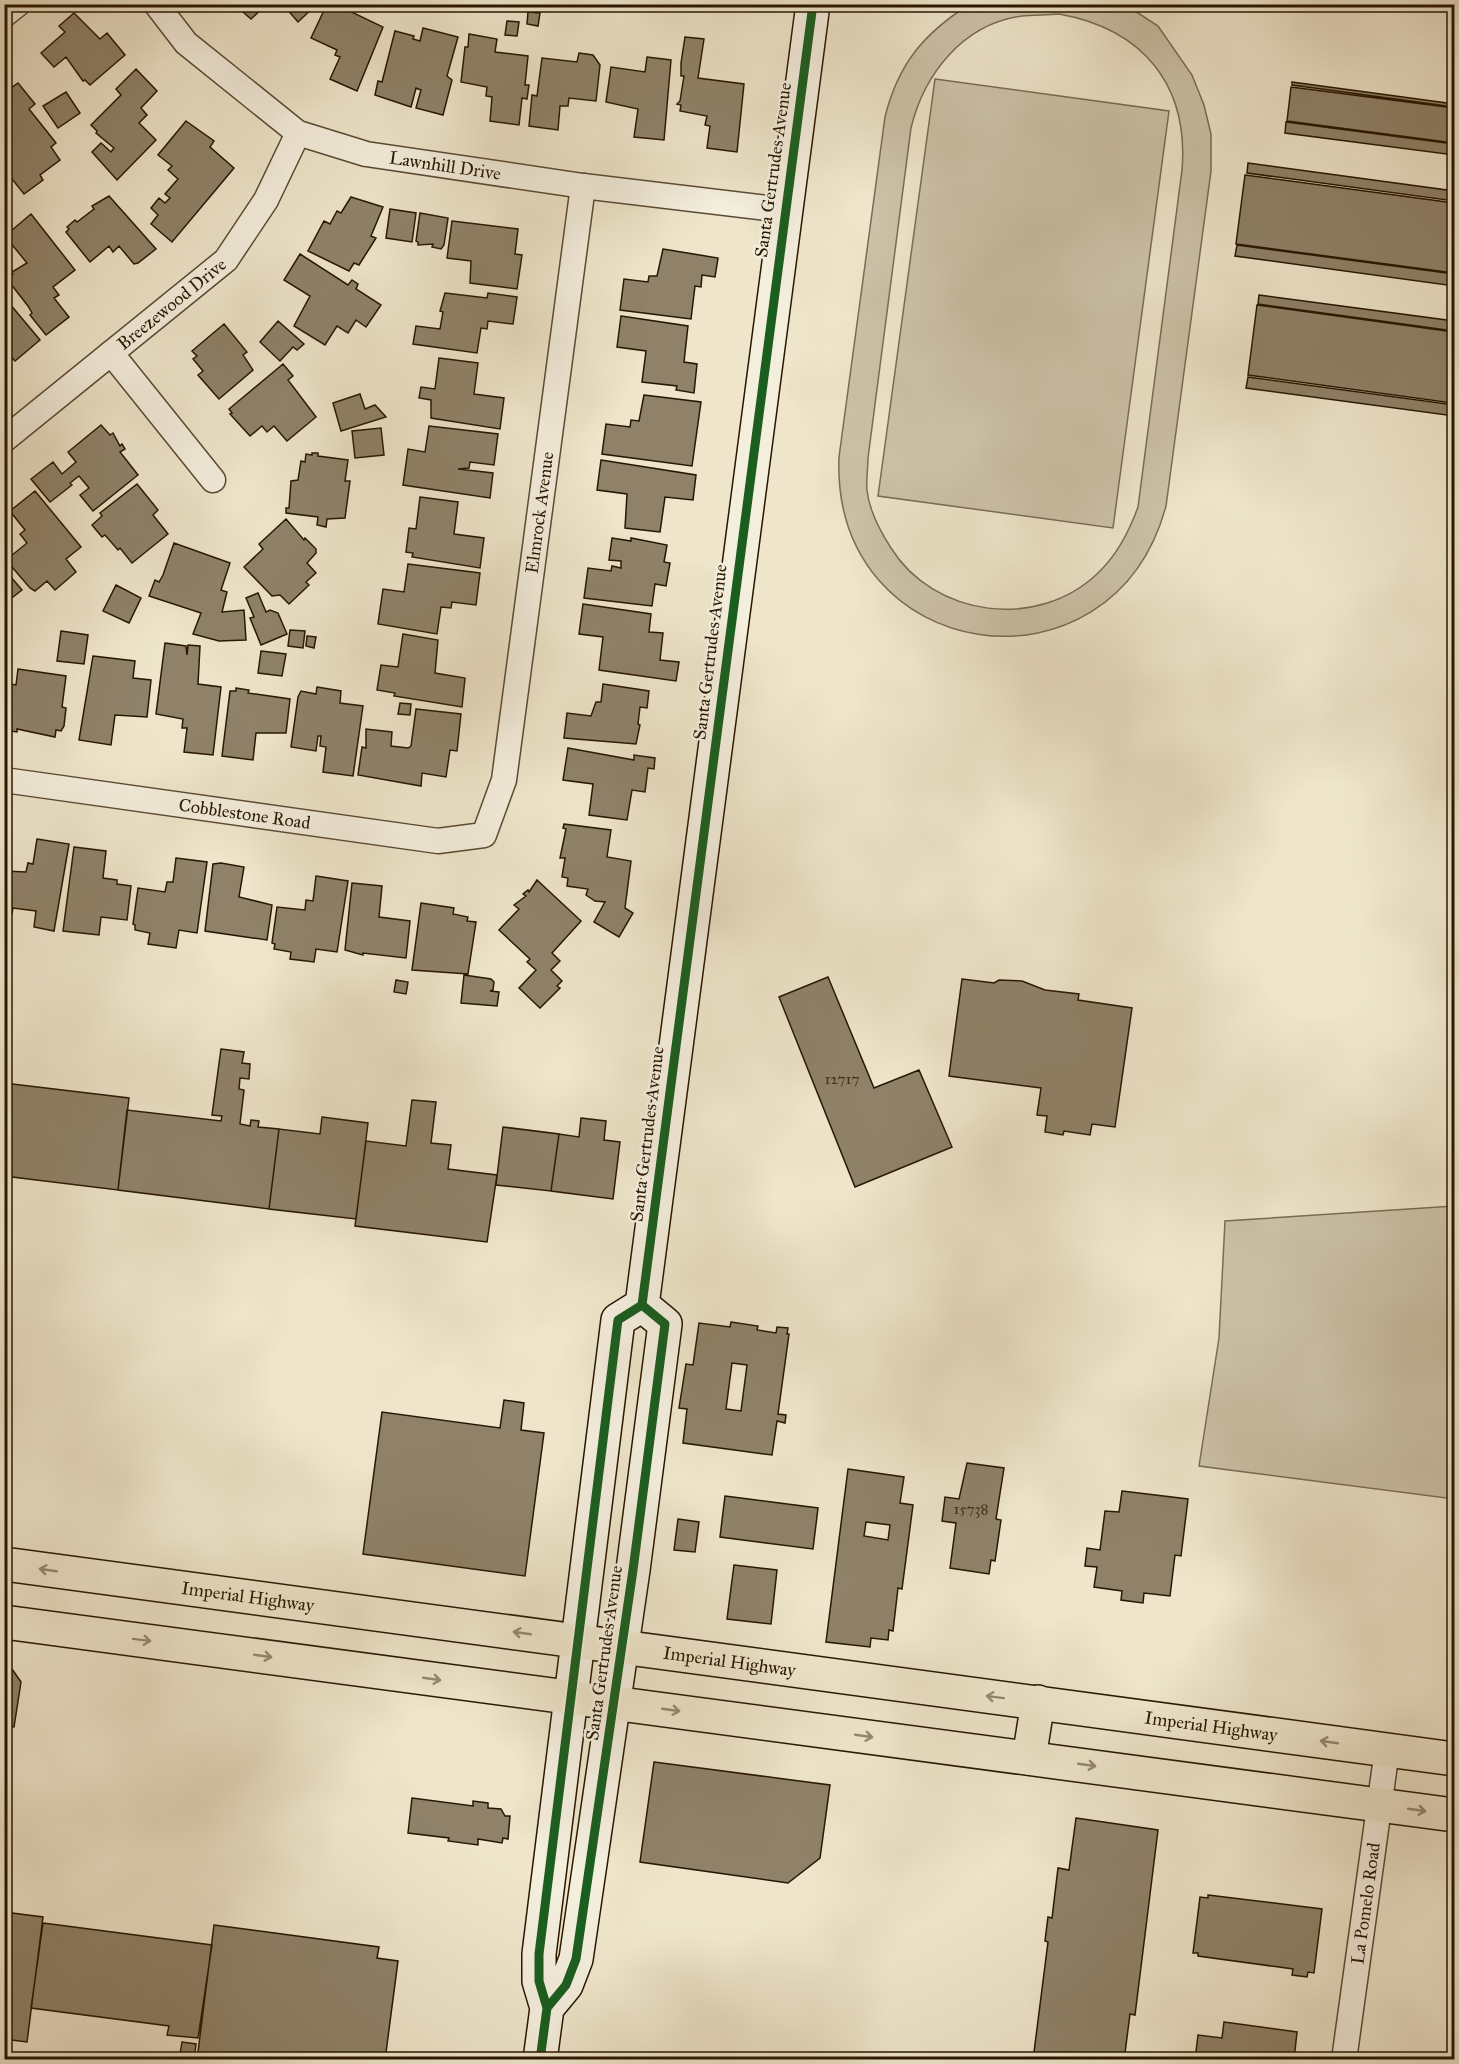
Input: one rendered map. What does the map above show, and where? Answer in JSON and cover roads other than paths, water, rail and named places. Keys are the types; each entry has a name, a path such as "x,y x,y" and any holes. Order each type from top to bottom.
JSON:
{"main road":[{"name":"Santa Gertrudes Avenue","path":"642,1305 784,210 813,4"},
{"name":"Santa Gertrudes Avenue","path":"540,2060 547,2008 539,1981 539,1954 580,1641 598,1470 618,1320 642,1305"},
{"name":"Santa Gertrudes Avenue","path":"547,2008 567,1985 576,1959 665,1324 642,1305"},
{"name":"Imperial Highway","path":"4,1564 1455,1759"},
{"path":"4,1622 1455,1815"},
{"path":"1029,1758 1038,1702"}],"street":[{"path":"4,15 18,4"},
{"name":"Lawnhill Drive","path":"156,4 186,43 298,133 366,154 583,186 784,210"},
{"name":"Breezewood Drive","path":"4,440 226,260 266,200 298,133"},
{"name":"Elmrock Avenue","path":"484,835 504,780 583,186"},
{"path":"111,353 213,480"},
{"name":"Cobblestone Road","path":"4,780 438,841 484,835"},
{"name":"La Pomelo Road","path":"1344,2060 1387,1750"}]}
